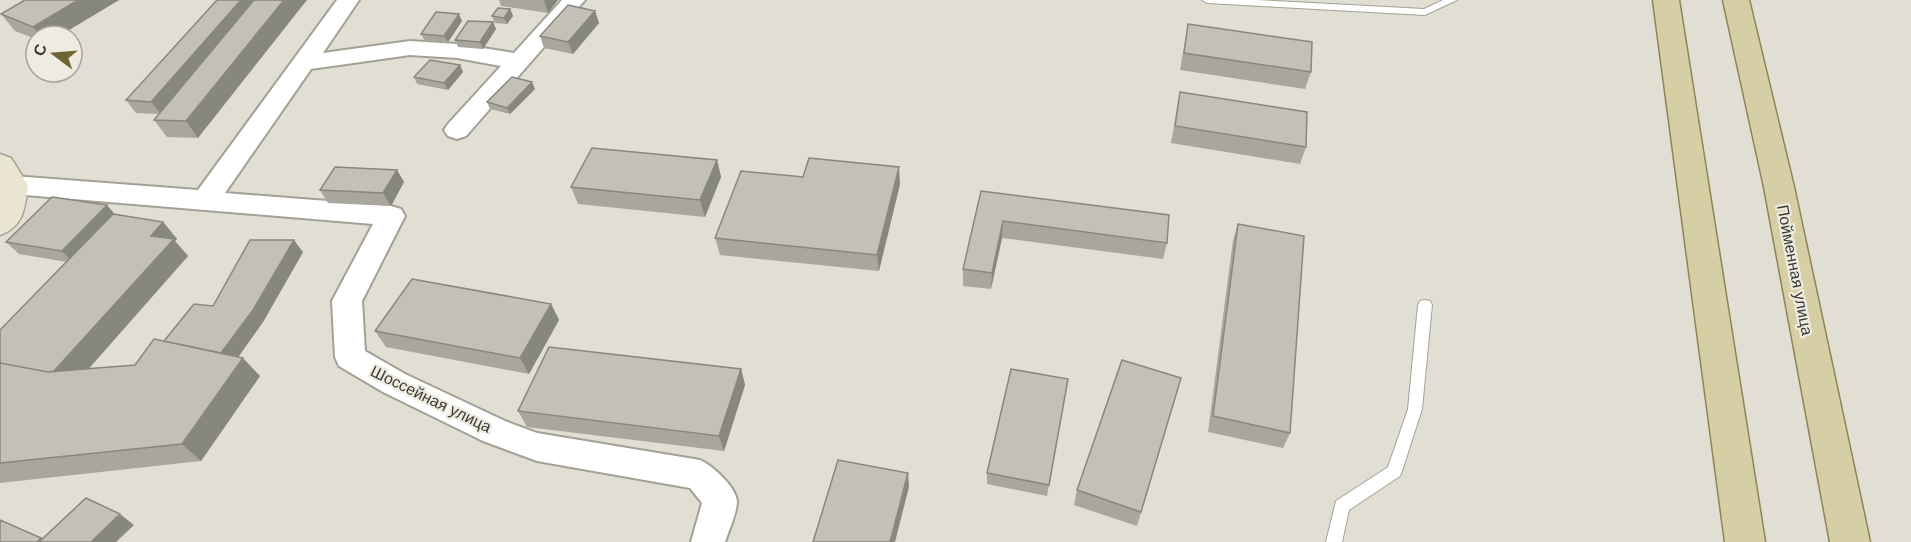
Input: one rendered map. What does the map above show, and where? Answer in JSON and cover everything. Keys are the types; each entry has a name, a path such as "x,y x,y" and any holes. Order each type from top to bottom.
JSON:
{"main road":[{"path":"1666,0 1745,542"},
{"name":"Пойменная улица","path":"1736,0 1779,188 1850,542"},
{"name":"Шоссейная улица","path":"0,223 8,214 6,175"}],"street":[{"path":"204,202 348,0"},
{"path":"457,130 565,13 574,0"},
{"path":"303,63 410,48 457,51 519,61"},
{"name":"Шоссейная улица","path":"6,175 204,202 391,216 347,301 350,357 394,383 494,430 537,447 700,475 720,500 708,542"}],"lane":[{"path":"1207,0 1330,9 1425,12 1452,0"},
{"path":"1334,542 1342,506 1394,471 1415,409 1425,305"}],"building":[{"path":"25,0 78,0 38,24 26,24 1,14"},
{"path":"217,0 241,0 151,102 126,100"},
{"path":"254,0 284,0 186,121 154,120"},
{"path":"568,5 595,11 568,42 540,36"},
{"path":"498,8 510,9 504,18 492,16"},
{"path":"436,12 459,14 444,36 421,34"},
{"path":"468,21 493,22 480,42 455,40"},
{"path":"1188,24 1312,42 1311,72 1184,53"},
{"path":"430,60 460,65 444,83 414,77"},
{"path":"512,77 532,82 507,108 487,102"},
{"path":"1180,92 1307,112 1306,147 1175,126"},
{"path":"592,148 717,160 700,200 571,187"},
{"path":"809,158 899,167 877,255 715,238 741,171 803,177"},
{"path":"335,167 397,170 383,193 320,190"},
{"path":"981,191 1169,215 1167,243 1003,221 992,273 963,269"},
{"path":"52,197 107,205 62,251 6,242"},
{"path":"113,214 163,222 151,236 174,239 54,371 48,372 0,363 0,330"},
{"path":"1238,224 1304,236 1290,433 1213,416"},
{"path":"250,240 294,240 253,310 221,353 164,341 194,304 213,306"},
{"path":"412,279 551,304 520,358 375,331"},
{"path":"154,339 243,358 182,444 0,463 0,363 48,372 135,365"},
{"path":"549,347 741,369 719,436 518,411"},
{"path":"1122,360 1181,378 1141,512 1077,490"},
{"path":"1011,369 1068,379 1049,485 987,473"},
{"path":"838,460 908,473 890,542 813,542"},
{"path":"86,498 120,514 91,542 39,542"},
{"path":"0,520 41,538 37,542 0,542"}]}
